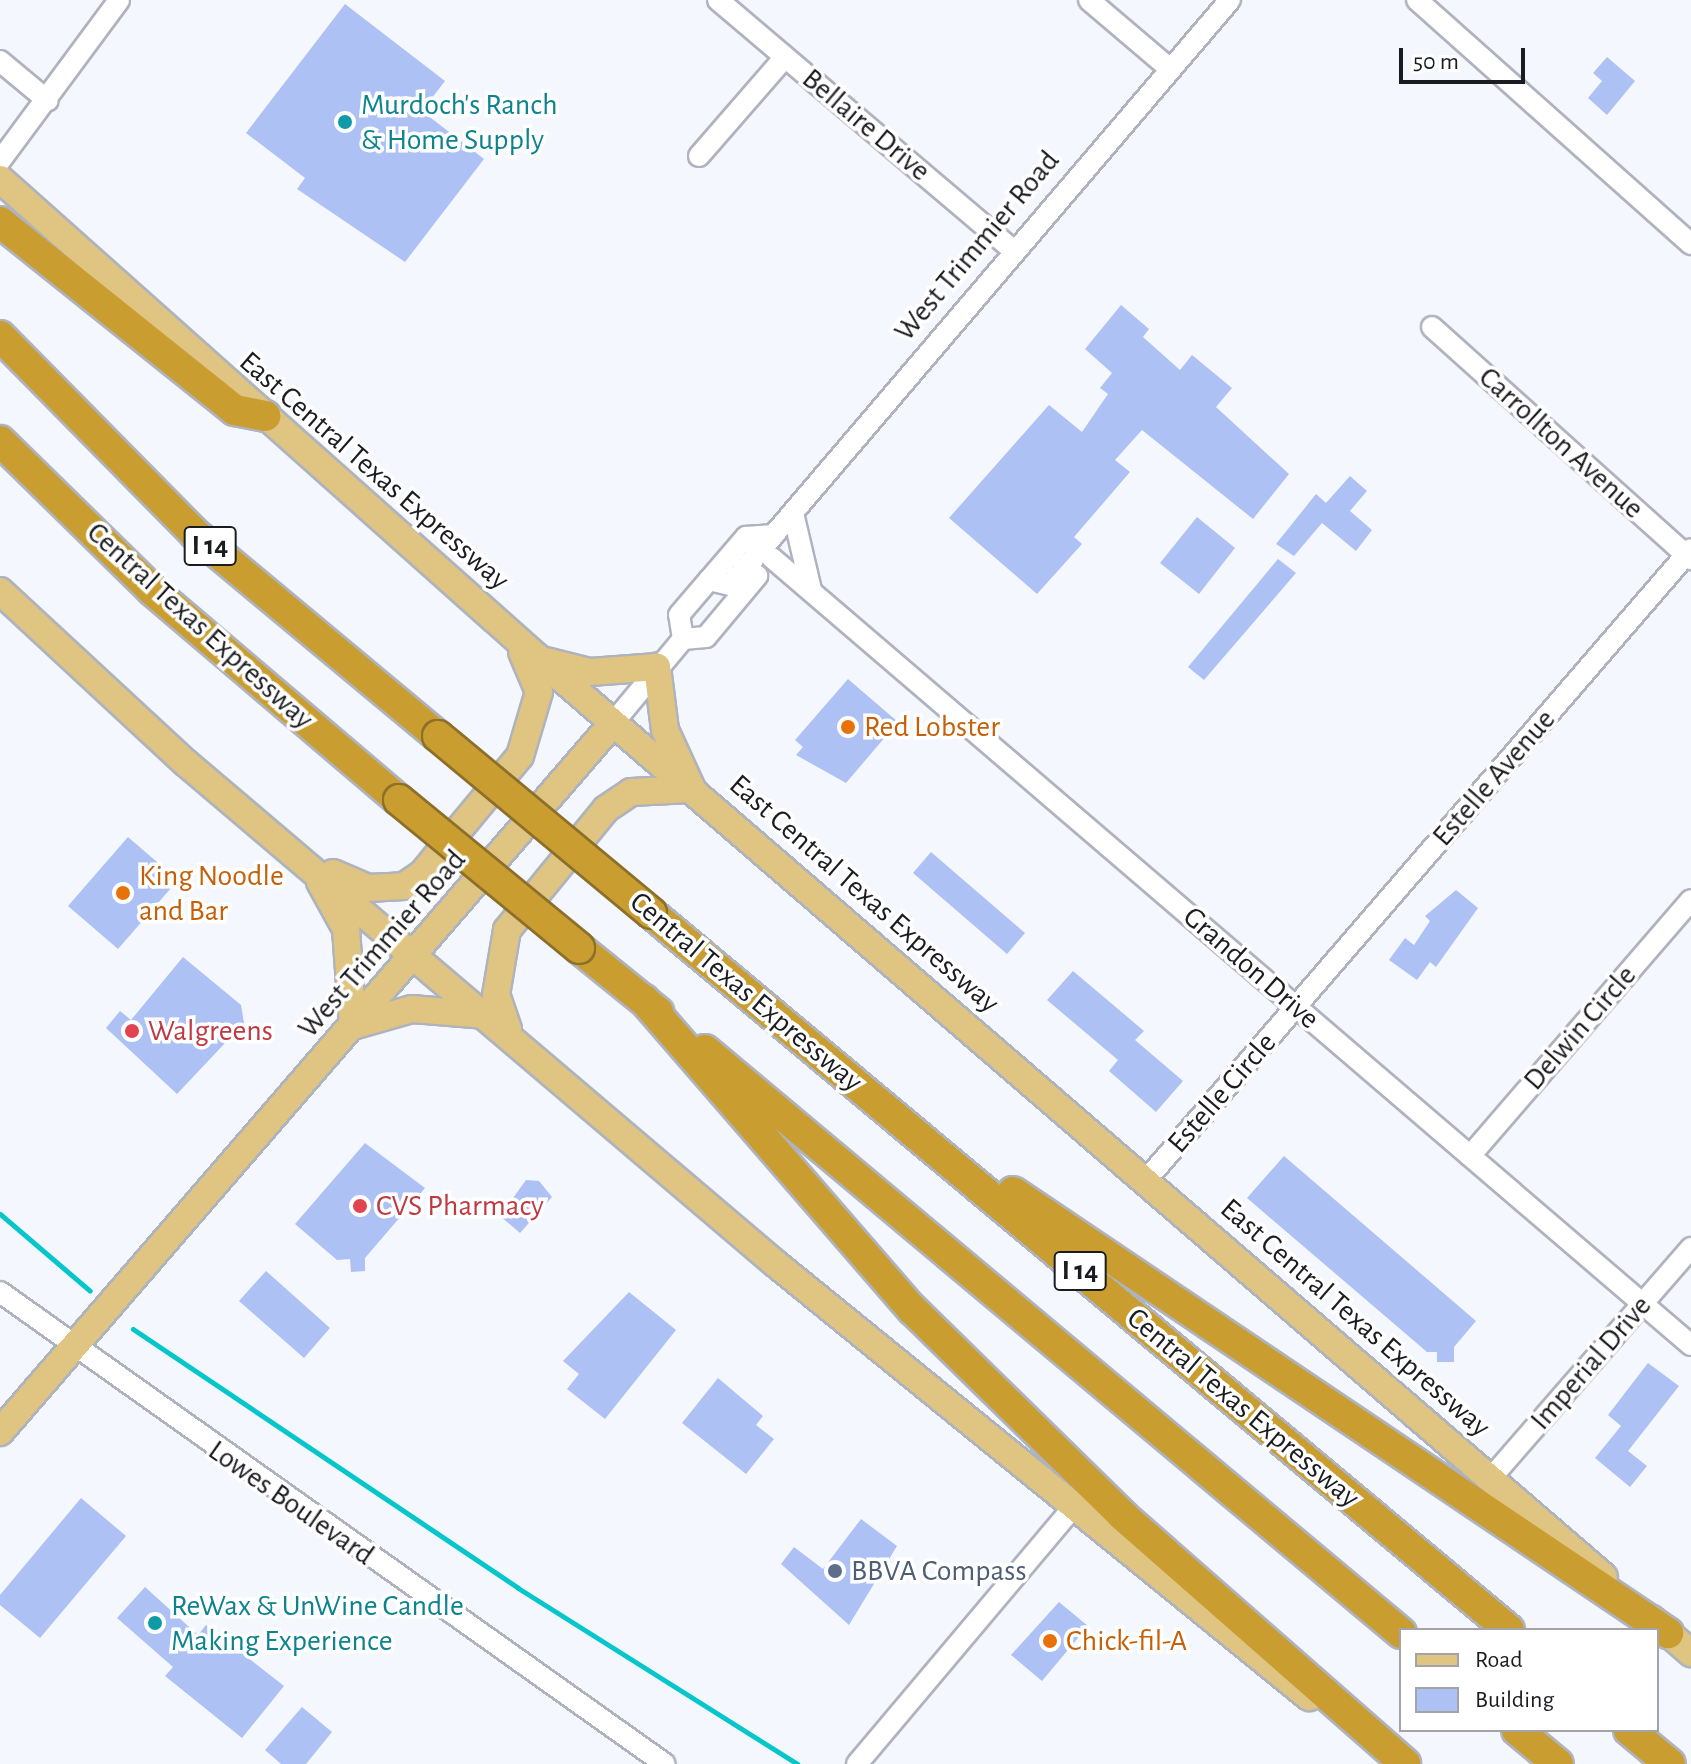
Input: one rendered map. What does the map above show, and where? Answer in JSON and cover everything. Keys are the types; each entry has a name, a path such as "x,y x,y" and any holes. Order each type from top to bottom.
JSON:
{"highway":[{"path":"0,222 235,410 265,416"},
{"name":"Central Texas Expressway","path":"0,336 194,533 1507,1628"},
{"name":"Central Texas Expressway","path":"0,441 152,590 399,800 644,1000 1399,1631"},
{"path":"644,1000 913,1310 1122,1515 1405,1764"},
{"path":"927,1143 960,1155 1668,1633"},
{"path":"1519,1732 1558,1764"},
{"path":"1631,1732 1670,1764"}],"main road":[{"name":"East Central Texas Expressway","path":"0,179 538,658 1147,1179 1691,1653"},
{"path":"0,591 186,763 308,862 1072,1509 1394,1764"},
{"path":"308,862 368,888 404,886 422,874 520,756 535,724 534,670 510,633"},
{"path":"509,1032 496,995 507,930 606,809 631,792 692,789 665,730 657,667 590,672 538,658"},
{"name":"West Trimmier Road","path":"0,1432 613,723"},
{"path":"308,862 346,929 353,1026 412,1009 489,1015"}],"street":[{"path":"0,161 48,101 119,0"},
{"name":"Bellaire Drive","path":"718,0 1014,251"},
{"path":"1089,0 1170,69"},
{"name":"West Trimmier Road","path":"774,535 1230,0"},
{"path":"1417,0 1691,244"},
{"path":"699,156 785,57"},
{"path":"0,61 48,101"},
{"name":"Carrollton Avenue","path":"1432,327 1690,554"},
{"path":"793,513 811,590"},
{"path":"683,639 679,615 746,537 774,535 772,558"},
{"name":"Estelle Avenue","path":"1296,1007 1690,554"},
{"name":"West Trimmier Road","path":"613,723 683,639 706,637 772,558"},
{"name":"Grandon Drive","path":"772,558 1691,1345"},
{"name":"Delwin Circle","path":"1470,1156 1691,900"},
{"name":"Estelle Circle","path":"1147,1179 1296,1007"},
{"name":"Imperial Drive","path":"1491,1478 1691,1248"},
{"name":"Lowes Boulevard","path":"0,1292 73,1350 665,1764"},
{"path":"858,1762 1072,1509"}],"building":[{"name":"Murdoch's Ranch & Home Supply","path":"345,4 445,81 422,111 484,159 405,262 297,189 305,178 246,133"},
{"path":"1607,57 1635,81 1607,115 1588,98 1602,81 1593,73"},
{"path":"1121,305 1149,329 1143,337 1180,370 1192,355 1232,388 1216,407 1289,474 1253,519 1142,430 1115,460 1130,472 1074,537 1082,544 1037,594 949,518 1049,405 1082,432 1108,394 1100,388 1112,373 1085,349"},
{"path":"1350,476 1367,491 1350,511 1372,530 1356,551 1322,523 1294,556 1276,544 1316,494 1326,503"},
{"path":"1197,517 1235,548 1199,594 1160,563"},
{"path":"1278,559 1296,573 1204,680 1188,667"},
{"name":"Red Lobster","path":"848,679 898,722 846,783 796,755 803,747 795,740"},
{"name":"King Noodle and Bar","path":"128,837 178,880 118,949 68,906"},
{"path":"931,852 1025,933 1007,954 913,873"},
{"path":"1456,890 1478,908 1436,967 1430,962 1417,980 1389,960 1405,938 1414,945 1430,921 1425,916"},
{"name":"Walgreens","path":"183,957 241,1005 244,1023 177,1094 106,1028 120,1011 131,1020"},
{"path":"1073,971 1144,1031 1135,1040 1183,1081 1156,1112 1109,1071 1118,1060 1047,1000"},
{"name":"CVS Pharmacy","path":"365,1143 425,1188 365,1258 365,1271 351,1272 350,1259 337,1260 295,1224"},
{"path":"1284,1156 1476,1321 1454,1347 1454,1362 1437,1362 1437,1352 1427,1352 1247,1198"},
{"path":"526,1180 539,1181 552,1197 520,1233 500,1216"},
{"path":"266,1271 330,1328 304,1358 239,1301"},
{"path":"629,1292 676,1330 605,1419 567,1389 579,1374 563,1361"},
{"path":"1648,1363 1679,1386 1628,1451 1647,1466 1630,1487 1595,1458 1621,1426 1608,1415"},
{"path":"718,1378 763,1416 756,1425 774,1439 746,1474 682,1423"},
{"path":"81,1498 126,1536 40,1638 0,1605 0,1595"},
{"name":"BBVA Compass","path":"861,1519 897,1546 849,1625 781,1564 794,1547 823,1569"},
{"path":"145,1587 198,1635 206,1625 284,1686 242,1738 165,1676 173,1667 117,1618"},
{"name":"Chick-fil-A","path":"1059,1602 1088,1626 1042,1681 1011,1655"},
{"path":"302,1707 332,1732 306,1764 281,1764 265,1750"}],"waterway":[{"path":"0,1214 90,1291"},
{"path":"133,1329 518,1588 797,1764"}],"place":[{"name":"Murdoch's Ranch & Home Supply","path":"345,122"},
{"name":"Red Lobster","path":"848,727"},
{"name":"King Noodle and Bar","path":"123,893"},
{"name":"Walgreens","path":"132,1031"},
{"name":"CVS Pharmacy","path":"360,1206"},
{"name":"BBVA Compass","path":"835,1571"},
{"name":"ReWax & UnWine Candle Making Experience","path":"155,1623"},
{"name":"Chick-fil-A","path":"1050,1641"}]}
